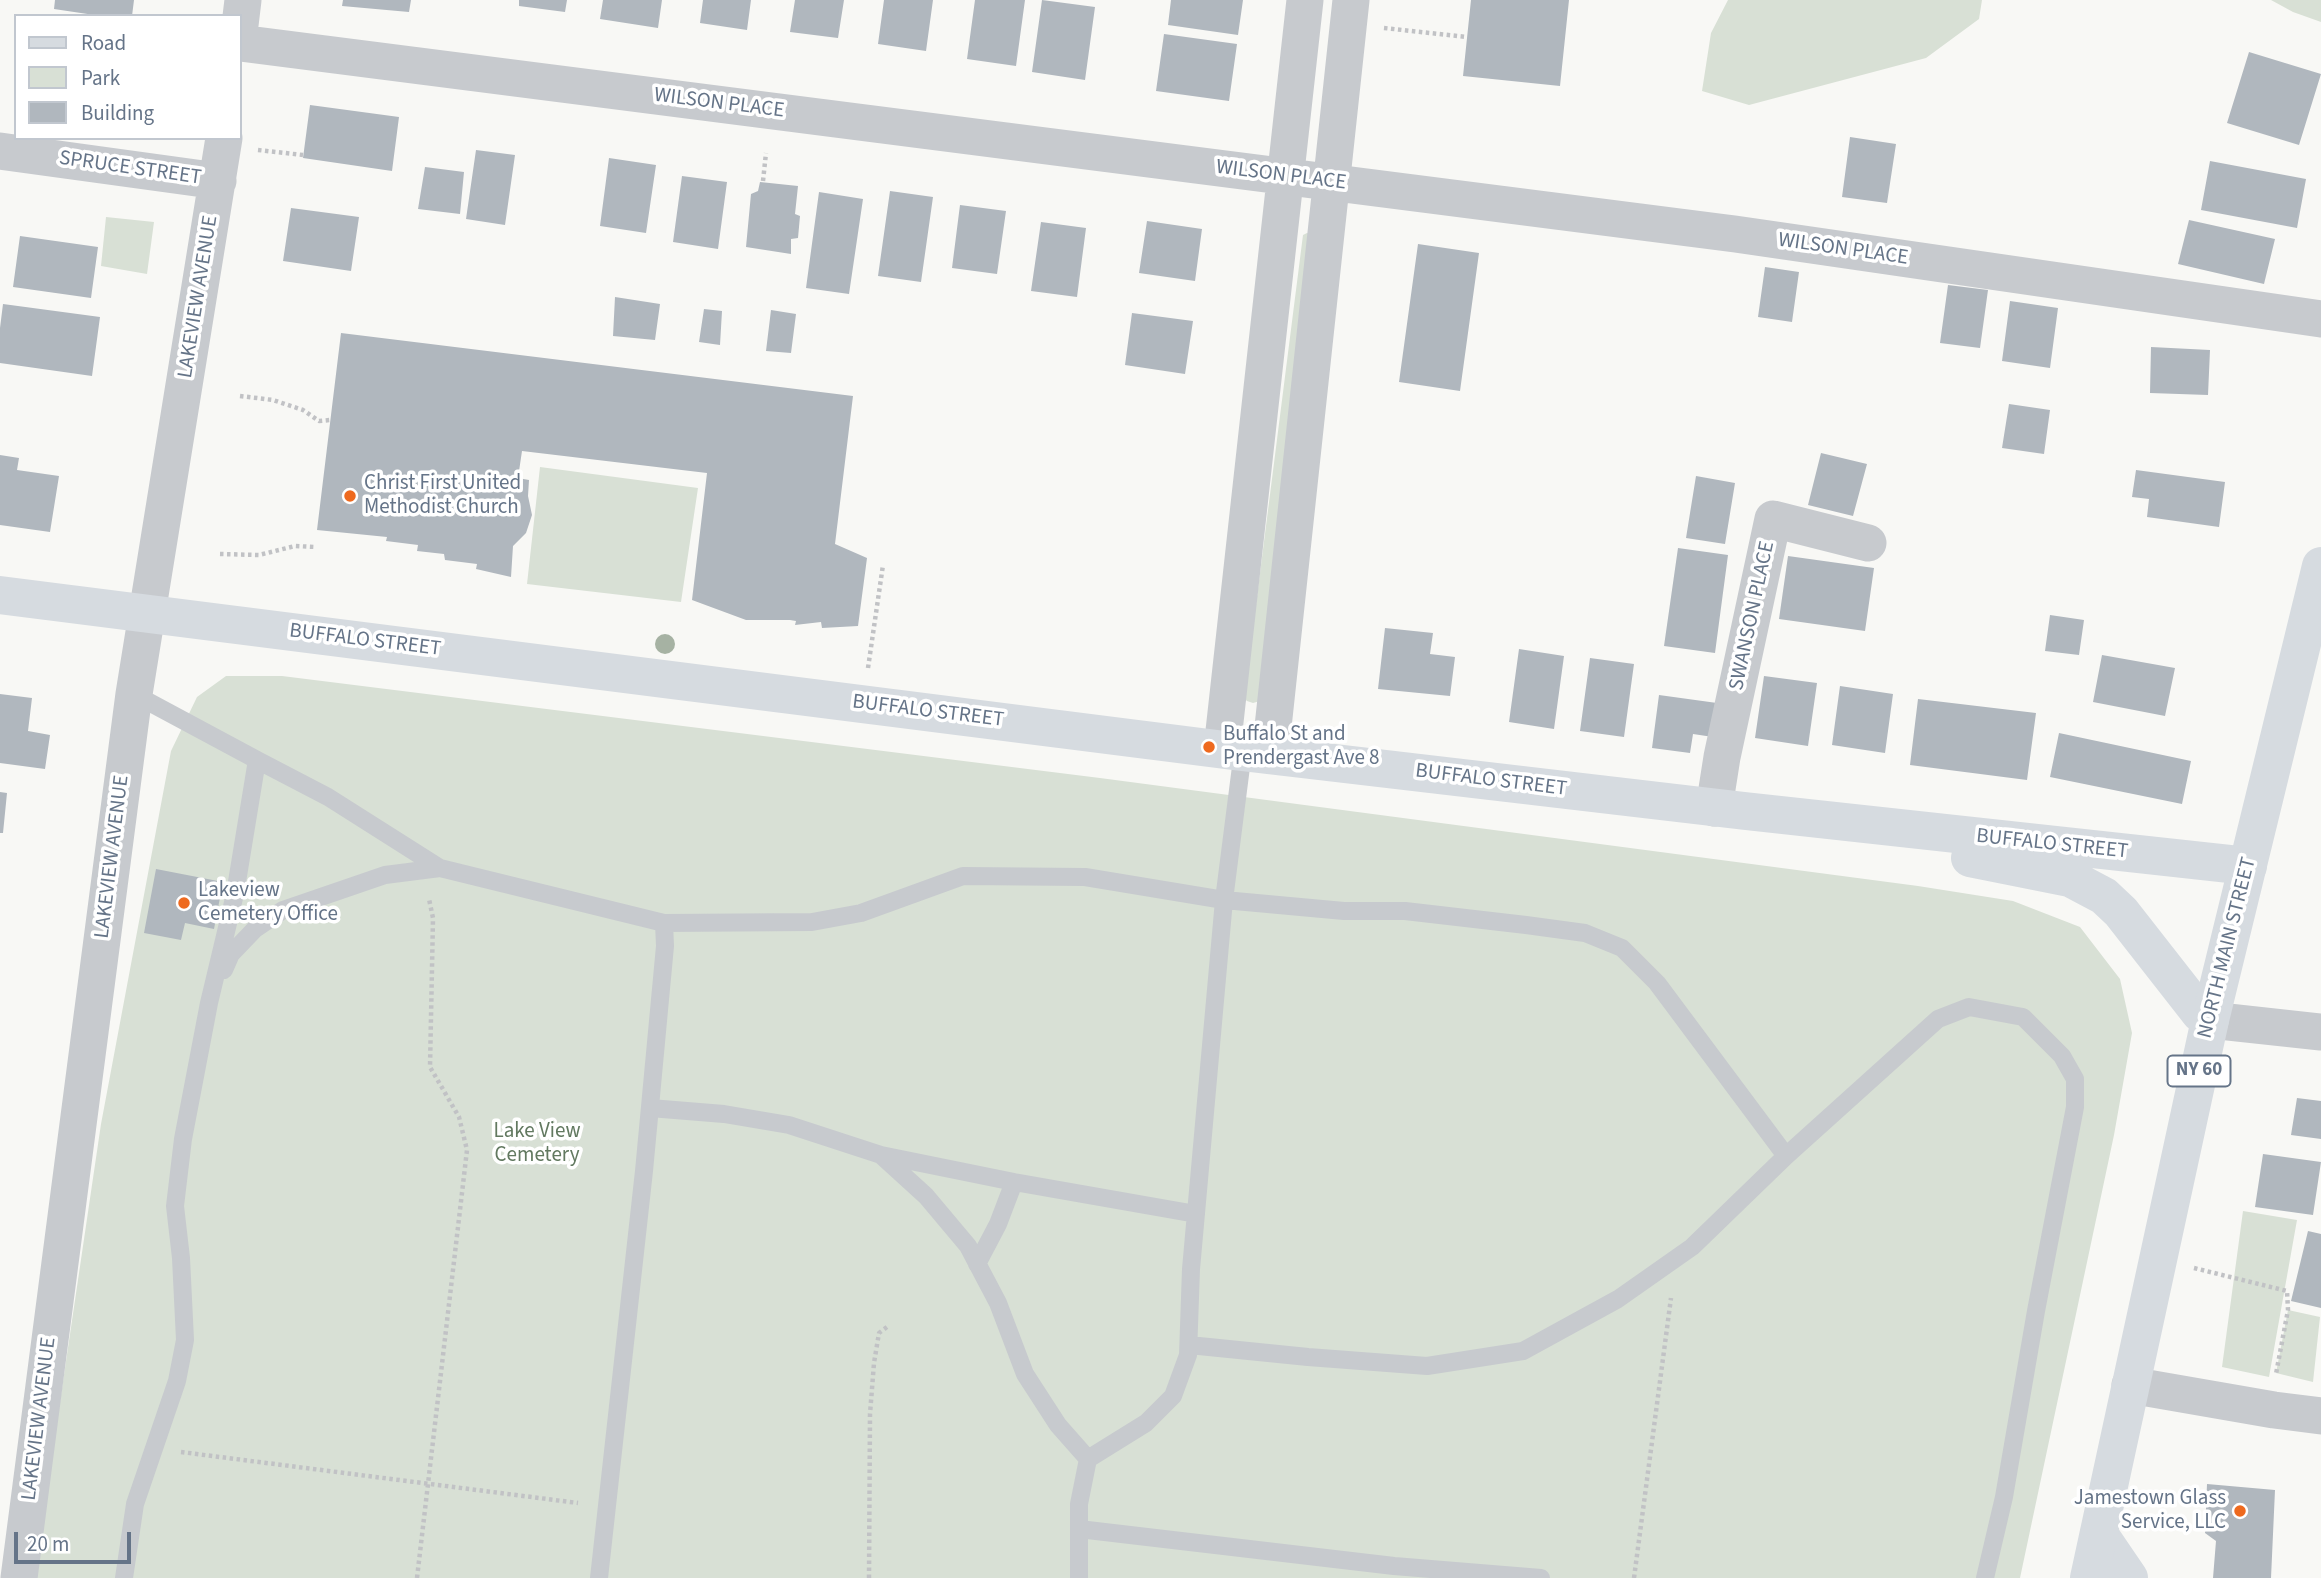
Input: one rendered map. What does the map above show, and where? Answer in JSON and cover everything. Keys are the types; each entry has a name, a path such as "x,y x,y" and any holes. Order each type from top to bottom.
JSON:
{"main road":[{"name":"NORTH MAIN STREET","path":"2089,1578 2210,1020 2248,866 2315,619 2321,566"},
{"name":"BUFFALO STREET","path":"0,595 1245,752 1714,808 2248,866"},
{"name":"BUFFALO STREET","path":"1856,824 1897,849 1972,858 2070,878 2104,895 2134,928 2200,1013 2210,1020"},
{"path":"2099,1534 2129,1578"}],"street":[{"path":"1245,752 1285,176 1305,0"},
{"path":"1245,752 1332,182 1350,12"},
{"name":"WILSON PLACE","path":"242,43 1735,234 2321,319"},
{"name":"LAKEVIEW AVENUE","path":"19,1578 134,694 224,140"},
{"name":"SPRUCE STREET","path":"0,151 218,181"},
{"name":"SWANSON PLACE","path":"1714,808 1722,757 1773,519 1867,543"},
{"path":"2210,1020 2321,1032"},
{"path":"2130,1385 2321,1416"}],"lane":[{"path":"134,694 328,797 431,870"},
{"path":"1079,1578 1079,1504 1088,1459 1146,1423 1173,1396 1188,1355 1191,1269 1224,900 1245,752"},
{"path":"124,1578 135,1504 177,1381 185,1340 175,1206 183,1139 209,1003 235,894 257,760"},
{"path":"209,1003 231,954 256,929 283,910 385,875 431,870 664,923 812,922 861,913 963,876 1085,877 1224,900 1344,911 1405,911 1585,933 1622,948 1657,983 1786,1156"},
{"path":"599,1578 650,1108 665,946 664,923"},
{"path":"1189,1345 1427,1366 1523,1351 1618,1299 1692,1247 1786,1156 1938,1019 1969,1007 2022,1017 2062,1056 2075,1079 2075,1107 2004,1497 1982,1574"},
{"path":"650,1108 724,1114 789,1125 881,1155 1196,1214"},
{"path":"881,1155 926,1196 968,1246 998,1303 1025,1374 1058,1425 1088,1459"},
{"path":"977,1264 998,1223 1014,1182"},
{"path":"1079,1529 1395,1572 1541,1578"}],"path":[{"path":"1350,12 1467,37"},
{"path":"763,181 766,153"},
{"path":"240,396 273,400 303,411 320,421 330,420"},
{"path":"220,554 259,555 295,546 316,547"},
{"path":"868,668 883,565"},
{"path":"417,1578 467,1150 459,1118 430,1067 433,918 431,870"},
{"path":"1634,1578 1676,1259"},
{"path":"2191,1267 2287,1291 2288,1310 2273,1385"},
{"path":"869,1578 871,1402 879,1333 887,1326"},
{"path":"155,1449 607,1507"}],"green space":[{"path":"1728,0 1982,0 1979,19 1926,58 1749,105 1702,91 1711,33"},
{"path":"2271,0 2321,0 2321,22 2293,12"},
{"path":"106,217 154,222 147,274 101,266"},
{"path":"1313,234 1260,701 1253,703 1244,698 1303,235"},
{"path":"540,467 698,488 681,602 527,584"},
{"name":"Lake View Cemetery","path":"226,676 282,676 1100,778 1918,886 2013,901 2080,927 2120,979 2132,1033 2114,1135 2020,1578 34,1578 101,1124 171,751 197,697"},
{"path":"2243,1211 2297,1220 2269,1377 2222,1367"},
{"path":"2288,1310 2320,1317 2313,1382 2276,1373"}],"building":[{"path":"55,0 134,0 132,14 88,14 54,9"},
{"path":"343,0 411,0 409,12 342,6"},
{"path":"519,0 567,0 565,12 519,6"},
{"path":"603,0 662,0 658,28 600,19"},
{"path":"703,0 751,0 747,30 700,23"},
{"path":"795,0 844,0 838,38 790,32"},
{"path":"884,0 933,0 926,51 878,44"},
{"path":"975,0 1025,0 1016,66 967,59"},
{"path":"1042,0 1095,7 1085,80 1032,72"},
{"path":"1171,0 1243,0 1238,35 1168,25"},
{"path":"1471,0 1569,0 1560,86 1463,76"},
{"path":"1164,34 1237,44 1229,101 1156,91"},
{"path":"2249,52 2321,74 2299,145 2227,123"},
{"path":"310,105 399,117 392,171 303,158"},
{"path":"1850,137 1896,144 1887,203 1842,197"},
{"path":"476,150 515,155 505,225 466,219"},
{"path":"609,158 656,165 646,233 600,226"},
{"path":"2210,161 2306,179 2297,228 2201,210"},
{"path":"425,167 464,172 460,214 418,209"},
{"path":"682,176 727,182 718,249 673,242"},
{"path":"760,182 798,186 795,214 800,216 798,238 791,239 791,254 746,247 751,194 758,191"},
{"path":"890,191 933,197 921,282 878,276"},
{"path":"819,192 863,199 849,294 806,288"},
{"path":"960,205 1006,211 997,274 952,268"},
{"path":"291,208 359,217 351,271 283,261"},
{"path":"2189,220 2275,239 2264,284 2178,264"},
{"path":"1147,221 1202,229 1195,281 1139,273"},
{"path":"1041,222 1086,228 1077,297 1031,291"},
{"path":"20,236 98,247 91,298 13,287"},
{"path":"1418,244 1479,253 1460,391 1399,382"},
{"path":"1765,267 1799,272 1792,322 1758,317"},
{"path":"1948,285 1988,290 1980,348 1940,343"},
{"path":"615,297 660,304 655,340 613,336"},
{"path":"2010,301 2058,308 2050,368 2002,361"},
{"path":"3,304 100,317 92,376 0,363"},
{"path":"704,309 722,311 720,345 699,342"},
{"path":"771,310 796,314 791,353 766,351"},
{"path":"1132,313 1193,321 1185,374 1125,365"},
{"path":"341,333 853,396 835,544 867,558 858,626 822,628 821,622 795,625 796,621 790,620 746,620 692,600 707,473 522,451 518,478 529,480 528,496 532,515 526,533 513,546 511,577 476,569 477,564 445,560 444,554 417,551 418,545 386,541 387,537 317,530"},
{"path":"2151,347 2210,350 2208,395 2150,393"},
{"path":"2009,404 2050,410 2044,454 2002,448"},
{"path":"1821,453 1867,464 1853,516 1808,505"},
{"path":"0,455 19,458 17,470 59,476 50,532 0,525"},
{"path":"2136,470 2225,482 2219,527 2147,517 2149,499 2132,497"},
{"path":"1696,476 1735,483 1725,544 1686,538"},
{"path":"1678,548 1728,555 1715,653 1664,646"},
{"path":"1788,556 1874,568 1865,631 1779,619"},
{"path":"2050,615 2084,620 2079,655 2045,651"},
{"path":"1385,628 1433,633 1430,654 1455,657 1450,696 1378,689"},
{"path":"1519,649 1564,656 1554,729 1509,722"},
{"path":"2102,655 2175,668 2165,716 2093,702"},
{"path":"1590,658 1634,664 1624,737 1580,731"},
{"path":"1764,676 1817,683 1808,746 1755,738"},
{"path":"1840,686 1893,694 1885,753 1832,745"},
{"path":"0,694 32,698 28,731 50,735 45,769 0,763"},
{"path":"1659,695 1717,703 1713,737 1693,734 1690,753 1652,748"},
{"path":"1918,699 2036,713 2027,780 1910,765"},
{"path":"2059,733 2191,761 2182,804 2050,777"},
{"path":"0,792 7,793 3,833 0,833"},
{"name":"Lakeview Cemetery Office","path":"156,869 223,882 214,929 185,923 181,940 144,933"},
{"path":"2297,1098 2321,1101 2321,1139 2291,1135"},
{"path":"2263,1154 2321,1162 2313,1215 2255,1207"},
{"path":"2308,1231 2321,1234 2321,1308 2291,1301"},
{"name":"Jamestown Glass Service, LLC","path":"2207,1484 2275,1490 2271,1578 2213,1578 2216,1541 2205,1533"}],"place":[{"name":"Christ First United Methodist Church","path":"350,496"},
{"name":"Buffalo St and Prendergast Ave 8","path":"1209,747"},
{"name":"Lakeview Cemetery Office","path":"184,903"},
{"name":"Jamestown Glass Service, LLC","path":"2240,1511"}]}
